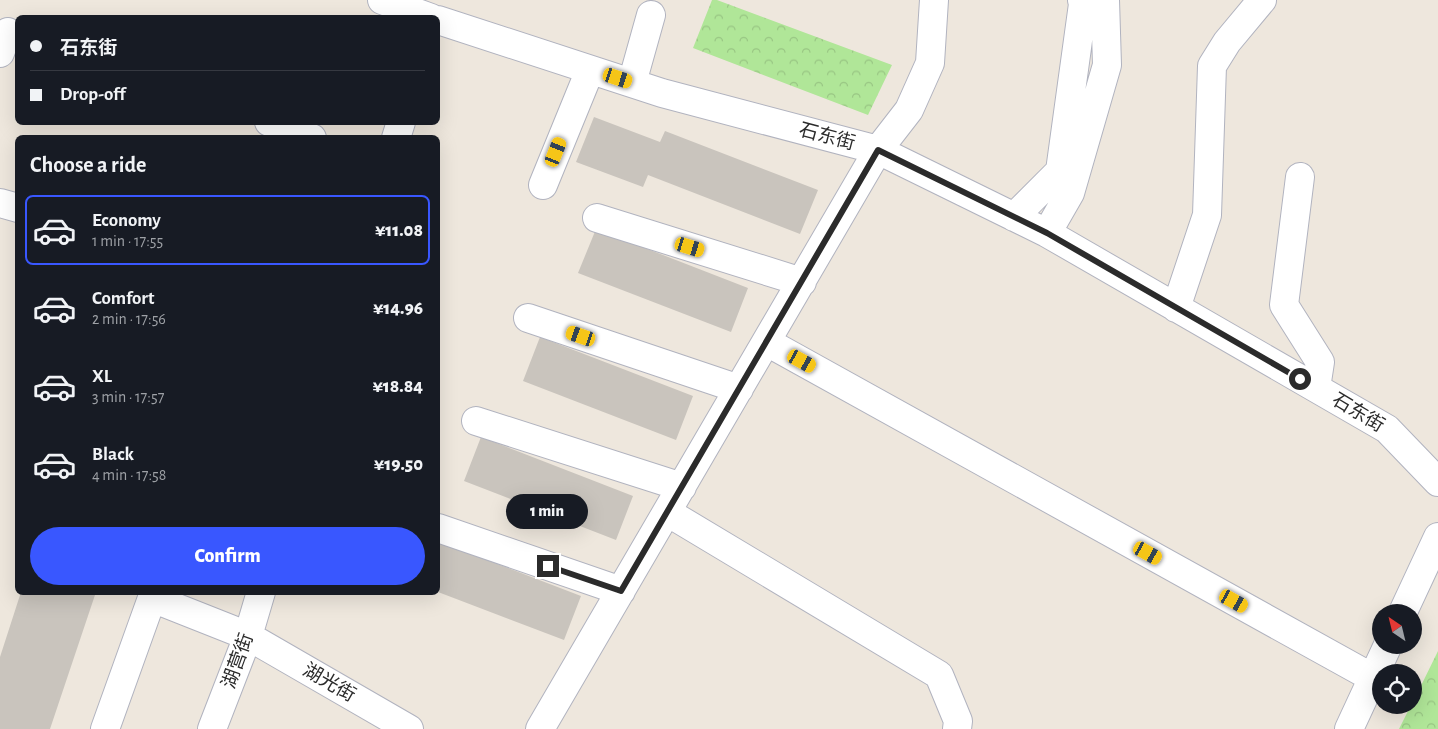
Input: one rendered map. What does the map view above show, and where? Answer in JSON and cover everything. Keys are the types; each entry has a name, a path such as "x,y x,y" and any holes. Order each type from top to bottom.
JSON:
{"street":[{"path":"382,0 423,15"},
{"path":"432,15 437,0"},
{"path":"540,729 878,150 909,110 930,63 934,0"},
{"path":"1014,217 1060,171 1083,4 1082,0"},
{"path":"1047,233 1070,193 1108,65 1105,0"},
{"path":"1176,308 1207,215 1212,66 1227,42 1262,0"},
{"path":"632,83 651,15"},
{"name":"石东街","path":"440,21 662,93 878,150 1047,233 1387,429 1438,482"},
{"path":"543,185 590,70"},
{"path":"277,125 304,135"},
{"path":"1300,177 1284,305 1320,362 1316,388"},
{"path":"0,203 15,207"},
{"path":"596,218 802,282"},
{"path":"528,318 739,389"},
{"path":"767,342 1372,677"},
{"path":"476,421 682,487"},
{"path":"667,512 939,675 958,721 957,729"},
{"path":"440,529 621,591"},
{"path":"1407,604 1438,537"},
{"path":"105,729 153,595"},
{"name":"湖光街","path":"153,595 248,636 409,729"},
{"name":"湖营街","path":"212,729 248,636 260,595"},
{"path":"1349,729 1372,680"}],"green space":[{"path":"712,0 717,0 892,65 868,115 693,48"},
{"path":"1438,651 1438,729 1399,729 1406,714 1422,714 1422,684"}],"building":[{"path":"594,117 660,142 665,131 818,190 800,234 648,175 643,187 576,162"},
{"path":"596,229 748,288 731,332 578,273"},
{"path":"540,337 693,396 676,440 523,381"},
{"path":"481,437 633,496 616,540 464,481"},
{"path":"440,542 581,596 564,640 440,593"},
{"path":"20,595 95,595 50,729 0,729 0,657"}],"route":[{"path":"548,566 621,591 878,150 1047,233 1300,379"}]}
